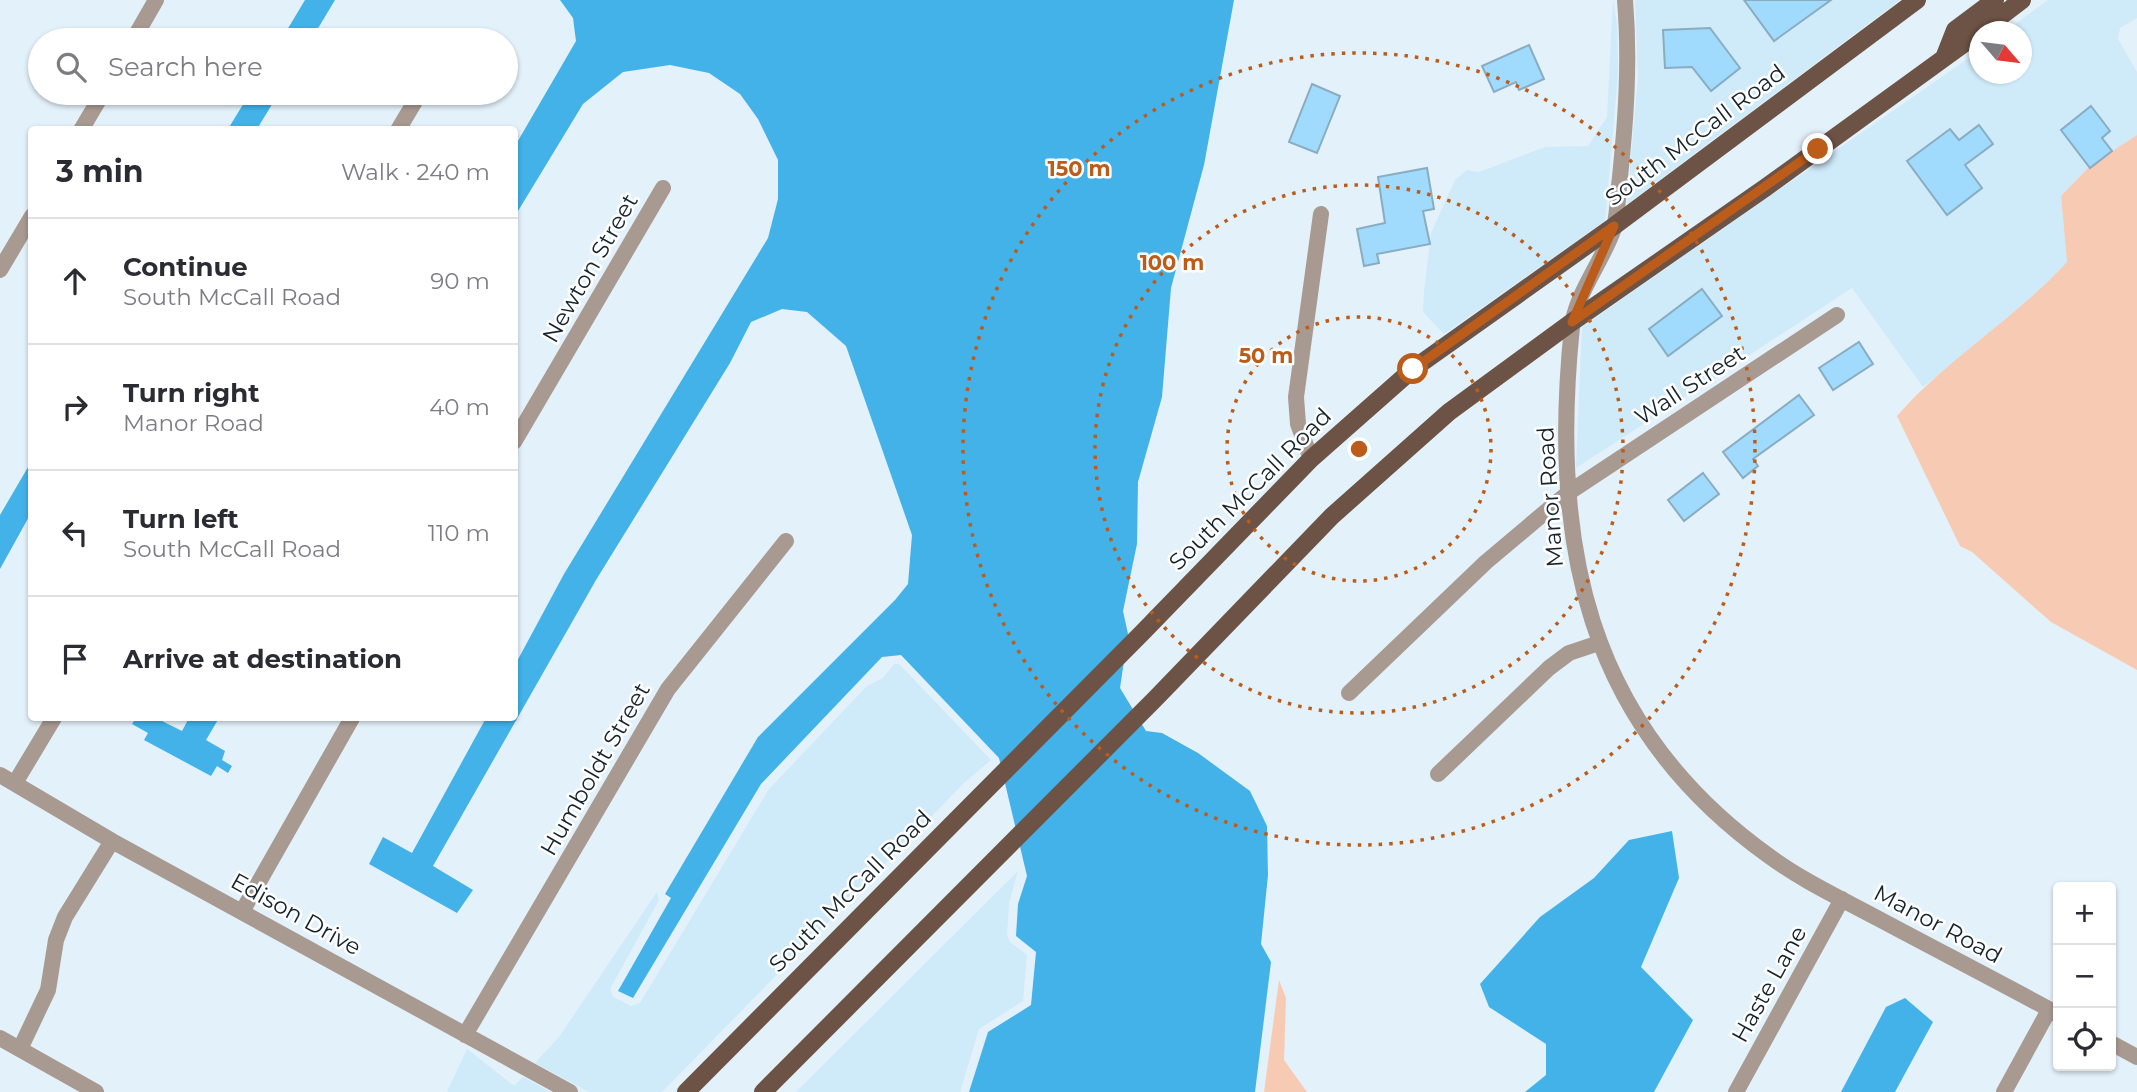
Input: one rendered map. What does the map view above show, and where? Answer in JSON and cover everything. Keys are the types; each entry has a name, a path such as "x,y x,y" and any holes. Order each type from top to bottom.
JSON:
{"main road":[{"name":"South McCall Road","path":"686,1092 1311,459 1413,369 1614,226 1917,0"},
{"path":"1944,58 1955,30 1995,0"},
{"path":"1994,21 2022,0"},
{"path":"763,1092 1155,699 1348,501 1449,412 1969,40"}],"street":[{"path":"140,28 156,0"},
{"name":"Manor Road","path":"1625,0 1628,82 1614,226 1572,322 1565,434 1567,493 1578,576 1600,643 1640,721 1686,782 1721,818 1770,857 1842,899 2053,1011"},
{"path":"83,126 96,105"},
{"path":"400,126 413,105"},
{"name":"Newton Street","path":"518,435 663,188"},
{"path":"1311,459 1297,424 1296,397 1321,214"},
{"path":"0,270 28,223"},
{"name":"Wall Street","path":"1349,693 1486,562 1567,493 1838,315"},
{"name":"Humboldt Street","path":"465,1035 668,688 786,541"},
{"path":"1438,774 1549,668 1569,653 1600,643"},
{"path":"15,783 52,721"},
{"path":"243,910 350,721"},
{"name":"Edison Drive","path":"0,775 111,841 243,910 570,1092"},
{"path":"20,1049 48,990 56,940 65,917 111,841"},
{"name":"Haste Lane","path":"1736,1092 1842,899"},
{"path":"2004,1092 2053,1014"},
{"path":"0,1038 96,1092"},
{"path":"2116,1045 2137,1057"}],"shaded area":[{"path":"1613,0 1617,24 1618,74 1605,221 1444,334 1423,312 1424,292 1431,233 1455,180 1467,170 1479,172 1545,147 1588,146 1607,117"},
{"path":"1635,0 1900,0 1627,204 1638,76"},
{"path":"2048,0 2137,0 2137,18 2120,28 2118,39 2137,72 2137,135 2091,165 2061,196 2067,262 2036,296 1923,387 1852,288 1576,468 1582,327 1969,58 1969,84 2032,84 2032,21 2020,21"},
{"path":"2137,135 2137,670 2051,622 1972,552 1960,546 1897,416 1938,375 2026,302 2067,262 2061,196 2091,165"},
{"path":"894,664 899,664 991,760 964,783 662,1092 589,1092 535,1063 559,1037 657,892 659,900 610,989 613,997 631,1006 640,1003 769,789 867,686 883,678"},
{"path":"1018,871 1009,903 1007,935 1010,942 1027,955 1023,1001 979,1029 960,1092 796,1092"},
{"path":"1279,980 1286,998 1284,1060 1307,1092 1264,1092"},
{"path":"467,1049 514,1086 523,1077 551,1092 447,1092"}],"water":[{"path":"305,0 335,0 318,28 288,28"},
{"path":"560,0 1234,0 1204,165 1171,288 1162,397 1138,482 1137,544 1123,611 1128,634 1120,688 1146,731 1162,733 1198,753 1250,791 1267,826 1268,875 1261,944 1271,962 1255,1092 969,1092 988,1032 1031,1005 1036,952 1016,936 1018,904 1027,876 999,758 901,655 882,657 761,784 633,998 618,991 671,898 665,894 758,737 908,584 912,535 846,346 807,312 782,309 751,322 730,363 596,580 518,717 518,659 564,574 768,238 778,199 778,160 758,119 740,94 709,73 670,65 623,72 583,104 518,211 518,141 576,41 573,18"},
{"path":"243,105 272,105 259,126 230,126"},
{"path":"28,467 28,518 0,569 0,515"},
{"path":"134,721 162,721 182,731 187,721 217,721 206,740 225,751 222,760 232,766 228,773 217,766 211,776 144,740 148,733 132,724"},
{"path":"484,721 516,721 433,866 473,890 457,913 369,864 383,837 412,853"},
{"path":"1672,831 1679,878 1641,967 1693,1020 1654,1092 1525,1092 1546,1075 1546,1044 1489,1007 1480,984 1540,917 1594,878 1629,840"},
{"path":"1905,998 1933,1022 1895,1092 1841,1092 1886,1007"}],"building":[{"path":"1744,0 1831,0 1774,41"},
{"path":"1710,28 1740,68 1711,91 1692,67 1665,68 1663,30"},
{"path":"1529,45 1544,79 1519,90 1516,82 1494,92 1482,66"},
{"path":"1312,84 1340,96 1317,153 1289,142"},
{"path":"2091,106 2110,131 2102,138 2112,151 2090,168 2061,130"},
{"path":"1979,125 1993,144 1965,165 1982,188 1947,215 1907,161 1950,129 1959,140"},
{"path":"1427,168 1434,209 1423,211 1430,244 1377,254 1379,263 1364,266 1357,229 1385,223 1378,177"},
{"path":"1702,289 1722,316 1668,356 1649,329"},
{"path":"1859,342 1873,364 1833,390 1819,368"},
{"path":"1799,395 1814,415 1753,459 1758,466 1743,478 1723,452"},
{"path":"1703,473 1719,494 1684,521 1668,500"}],"route":[{"path":"1413,369 1614,226 1572,322 1818,149"}]}
